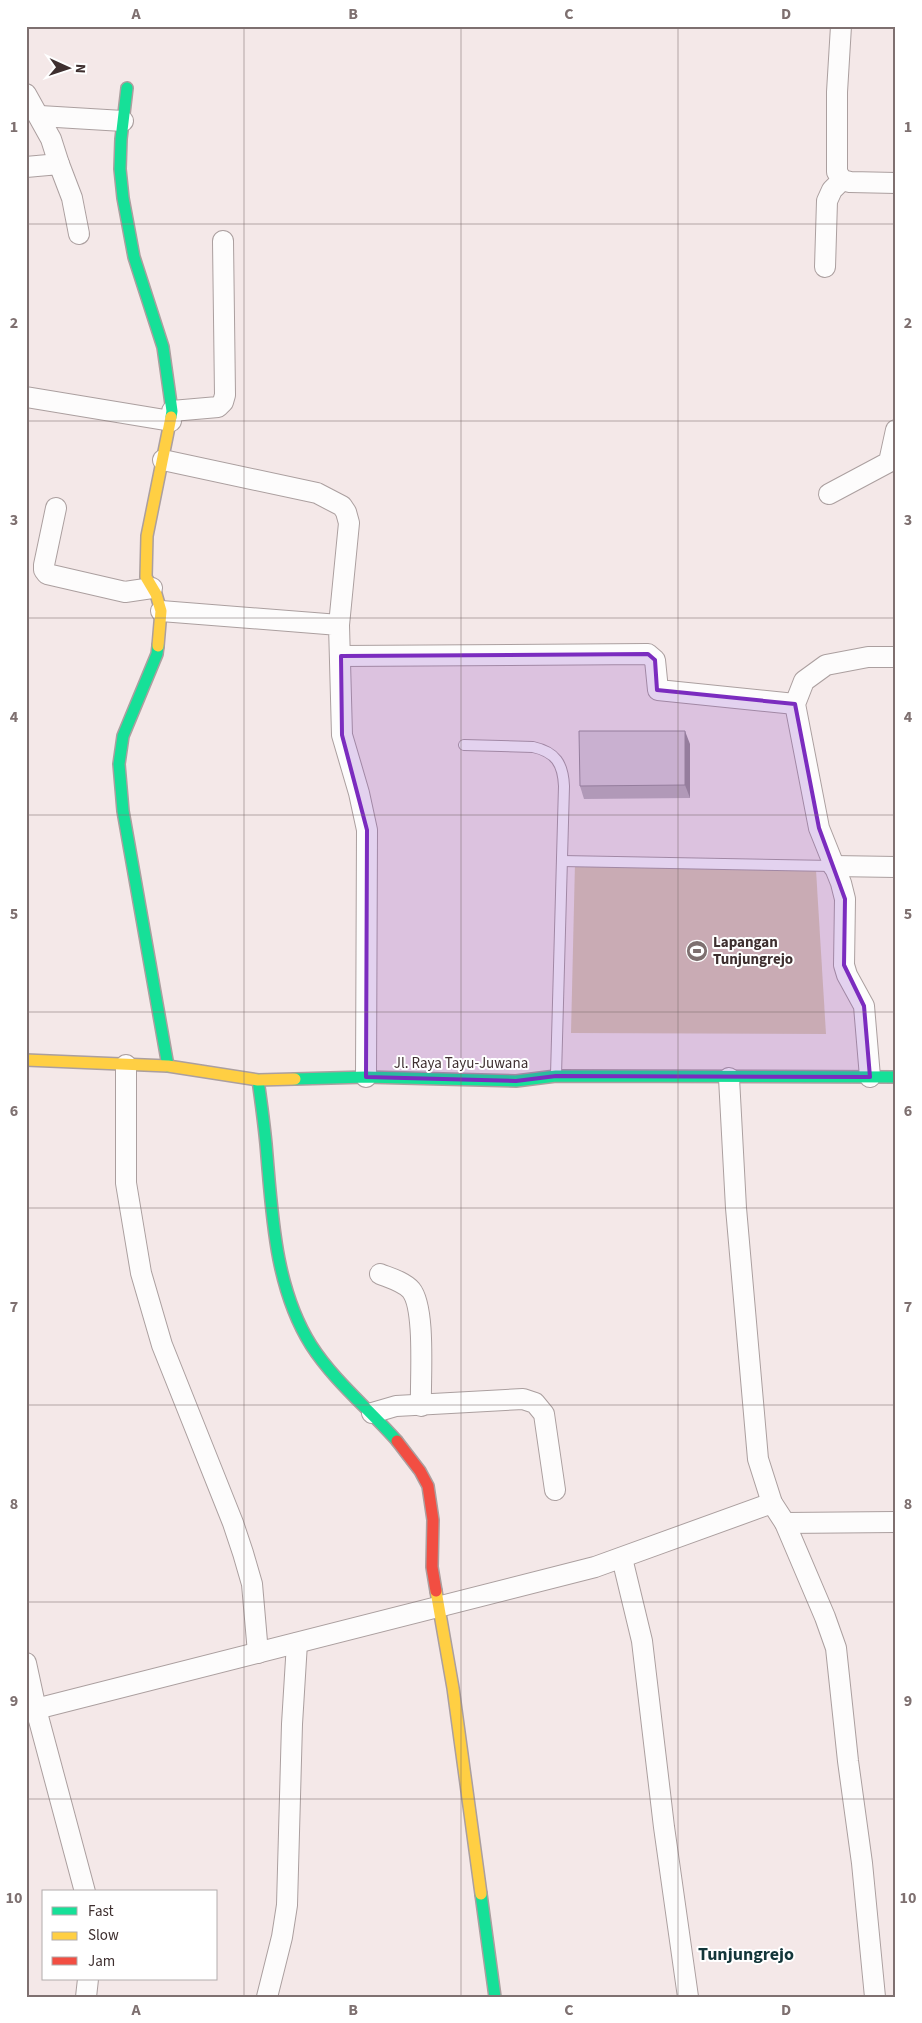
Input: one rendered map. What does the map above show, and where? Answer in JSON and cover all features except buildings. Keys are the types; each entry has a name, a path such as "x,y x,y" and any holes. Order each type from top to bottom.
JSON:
{"street":[{"path":"841,26 837,92 837,172 842,180 850,182 896,183"},
{"path":"127,88 120,168 127,223 134,257 163,347 171,416 147,536 146,577 156,594 161,611 157,654 123,736 120,764 123,811 168,1066"},
{"path":"26,94 40,116 51,139 72,198 79,234"},
{"path":"40,116 123,121"},
{"path":"26,167 59,164"},
{"path":"825,267 827,200 832,190 842,180"},
{"path":"26,397 171,416 218,407 223,402 225,395 223,241"},
{"path":"830,494 889,462 896,430"},
{"path":"163,460 317,492 342,506 346,512 349,523 339,625 342,735 359,794 366,830 366,1077"},
{"path":"56,508 44,565 44,570 48,574 124,592 152,588"},
{"path":"161,611 339,625"},
{"path":"340,656 648,654 654,660 658,690 796,704"},
{"path":"870,1077 864,1006 847,976 844,966 845,899 841,882 819,828 796,704 804,681 826,665 868,657 896,657"},
{"path":"833,866 896,867"},
{"name":"Jl. Raya Tayu-Juwana","path":"26,1060 126,1066 168,1066 258,1080 366,1077 516,1080 556,1076 896,1077"},
{"path":"126,1066 126,1183 141,1273 162,1345 233,1523 243,1554 252,1584 258,1653"},
{"path":"729,1078 736,1208 758,1459 772,1503 785,1524 825,1616 836,1648 848,1761 862,1863 875,1997"},
{"path":"258,1080 266,1142 270,1198 286,1289 312,1346 351,1394 372,1413 420,1471 428,1486 433,1520 432,1567 453,1688 495,1997"},
{"path":"380,1274 409,1288 418,1307 421,1406"},
{"path":"372,1413 396,1406 421,1406 523,1398 535,1403 544,1414 555,1490"},
{"path":"31,1711 595,1567 772,1503"},
{"path":"785,1524 896,1522"},
{"path":"622,1558 642,1642 664,1827 688,1997"},
{"path":"267,1997 282,1937 287,1904 292,1724 297,1643"},
{"path":"26,1663 31,1711 84,1890"},
{"path":"86,1997 88,1980"}],"lane":[{"path":"464,745 545,749 556,758 561,767 564,786 556,1076"},
{"path":"562,861 833,866"}],"highlighted area":[{"path":"648,654 655,660 657,690 795,704 819,828 845,899 844,965 864,1006 870,1077 556,1076 516,1081 366,1077 367,830 342,735 341,656"}],"shaded area":[{"name":"Lapangan Tunjungrejo","path":"575,862 816,870 826,1034 571,1033"}],"traffic: fast":[{"path":"127,88 121,139 120,169 123,198 134,257 163,347 172,411 171,417"},
{"path":"158,646 157,654 123,736 119,764 123,811 168,1066"},
{"path":"295,1079 366,1077 516,1081 556,1076 896,1077"},
{"path":"258,1080 273,1222 282,1273 289,1298 299,1322 320,1358 341,1383 397,1441"},
{"path":"481,1894 495,1997"}],"traffic: slow":[{"path":"158,646 161,611 156,594 146,577 147,536 171,417"},
{"path":"26,1060 168,1066 258,1080 295,1079"},
{"path":"436,1591 453,1688 481,1894"}],"traffic: jam":[{"path":"397,1441 420,1471 428,1486 433,1520 432,1567 436,1591"}],"place":[{"name":"Lapangan Tunjungrejo","path":"697,951"}],"district":[{"name":"Tunjungrejo","path":"746,1954"}]}
